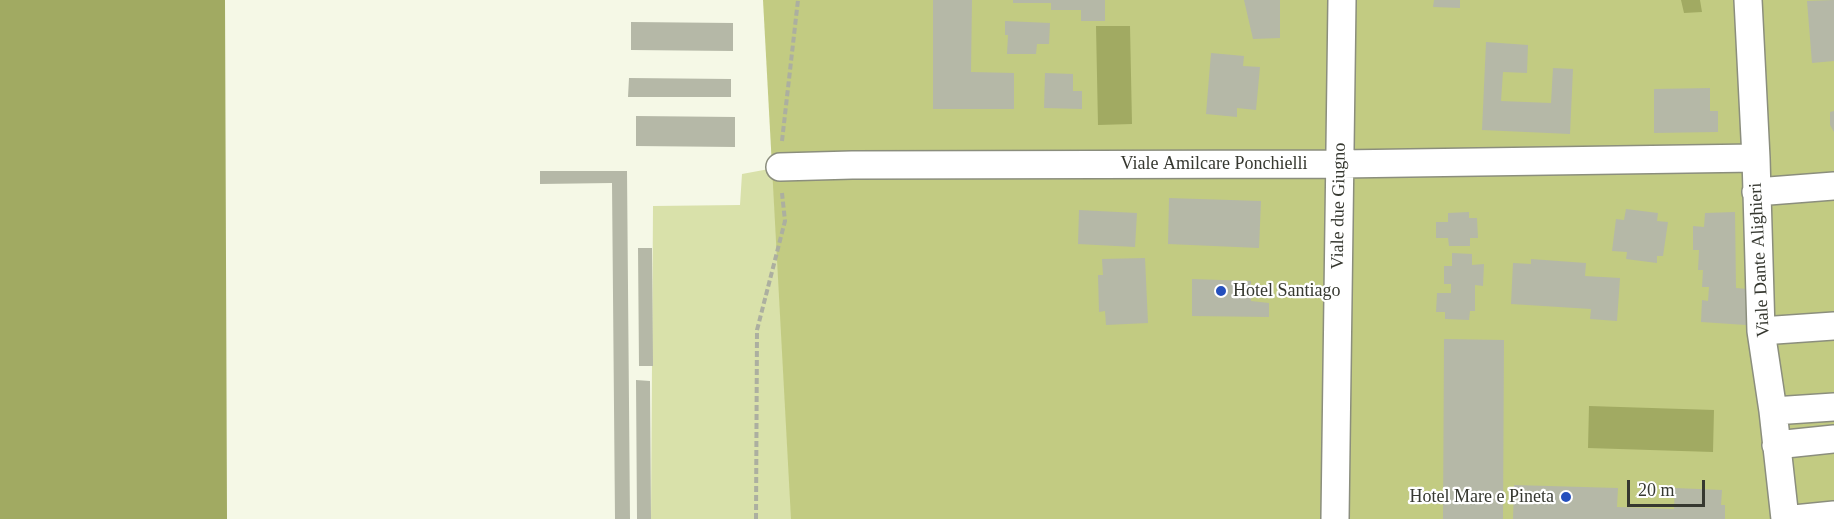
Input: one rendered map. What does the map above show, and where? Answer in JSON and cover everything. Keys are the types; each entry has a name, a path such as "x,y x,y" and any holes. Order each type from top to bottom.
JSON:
{"street":[{"name":"Viale due Giugno","path":"1335,519 1342,0"},
{"name":"Viale Dante Alighieri","path":"1748,0 1761,331 1785,519"},
{"name":"Viale Amilcare Ponchielli","path":"780,167 1340,164 1756,158"},
{"path":"1756,192 1834,186"},
{"path":"1761,331 1834,326"},
{"path":"1773,411 1834,407"},
{"path":"1776,445 1834,439"},
{"path":"1794,519 1834,515"}],"path":[{"path":"756,519 758,330 785,221 780,167 798,0"}],"shaded area":[{"path":"0,0 225,0 227,519 0,519"},
{"path":"763,0 1834,0 1834,519 791,519"},
{"path":"1681,0 1700,0 1702,12 1684,13"},
{"path":"1096,26 1130,26 1132,124 1098,125"},
{"path":"780,167 854,519 651,519 653,206 740,205 742,174"},
{"path":"1589,406 1714,410 1713,452 1588,448"}],"building":[{"path":"933,0 972,0 971,72 1014,73 1014,109 933,109"},
{"path":"1013,0 1105,0 1105,21 1081,21 1081,10 1051,10 1051,3 1013,3"},
{"path":"1244,0 1280,0 1280,38 1253,39"},
{"path":"1434,0 1460,0 1460,8 1433,7"},
{"path":"1834,0 1834,61 1812,63 1807,1"},
{"path":"1005,21 1050,23 1049,44 1037,44 1036,54 1007,54 1008,35 1005,35"},
{"path":"631,22 733,23 733,51 631,50"},
{"path":"1486,42 1528,45 1527,73 1503,72 1501,101 1551,103 1553,68 1573,69 1570,134 1482,130"},
{"path":"1211,53 1244,56 1243,66 1260,67 1256,110 1237,108 1237,117 1206,114"},
{"path":"1045,73 1073,74 1073,91 1082,91 1082,109 1044,108"},
{"path":"629,78 731,79 731,97 628,97"},
{"path":"1710,88 1710,111 1718,111 1718,132 1654,133 1654,89"},
{"path":"1834,111 1834,132 1830,125 1830,112"},
{"path":"636,116 735,117 735,147 636,146"},
{"path":"540,171 627,171 630,519 615,519 612,183 540,184"},
{"path":"1169,198 1261,201 1259,248 1168,244"},
{"path":"1626,209 1658,213 1657,221 1668,222 1663,256 1657,256 1657,263 1626,259 1627,252 1612,251 1616,219 1624,220"},
{"path":"1079,210 1137,213 1135,247 1078,244"},
{"path":"1469,212 1469,218 1477,218 1478,238 1470,238 1470,246 1449,246 1448,238 1436,238 1436,222 1448,222 1448,213"},
{"path":"1735,212 1736,288 1748,289 1746,325 1701,322 1702,300 1708,301 1709,287 1702,287 1703,270 1698,270 1699,250 1693,250 1693,226 1704,227 1705,213"},
{"path":"638,248 652,248 653,366 639,366"},
{"path":"1452,253 1472,254 1472,265 1484,264 1483,286 1475,285 1475,311 1470,311 1469,320 1445,319 1445,312 1436,312 1437,293 1451,293 1451,284 1444,284 1444,266 1452,266"},
{"path":"1145,258 1148,323 1106,325 1105,311 1099,312 1098,275 1103,275 1102,259"},
{"path":"1531,259 1586,263 1585,276 1620,278 1617,321 1590,319 1591,309 1511,304 1513,263 1531,264"},
{"name":"Hotel Santiago","path":"1192,279 1251,281 1251,301 1269,303 1269,317 1192,316"},
{"path":"1444,339 1504,340 1503,519 1443,519"},
{"path":"636,380 650,381 651,519 637,519"},
{"name":"Hotel Mare e Pineta","path":"1514,485 1618,488 1617,507 1674,509 1675,488 1722,490 1721,505 1725,505 1725,519 1513,519"}],"place":[{"name":"Hotel Santiago","path":"1221,291"},
{"name":"Hotel Mare e Pineta","path":"1566,497"}]}
